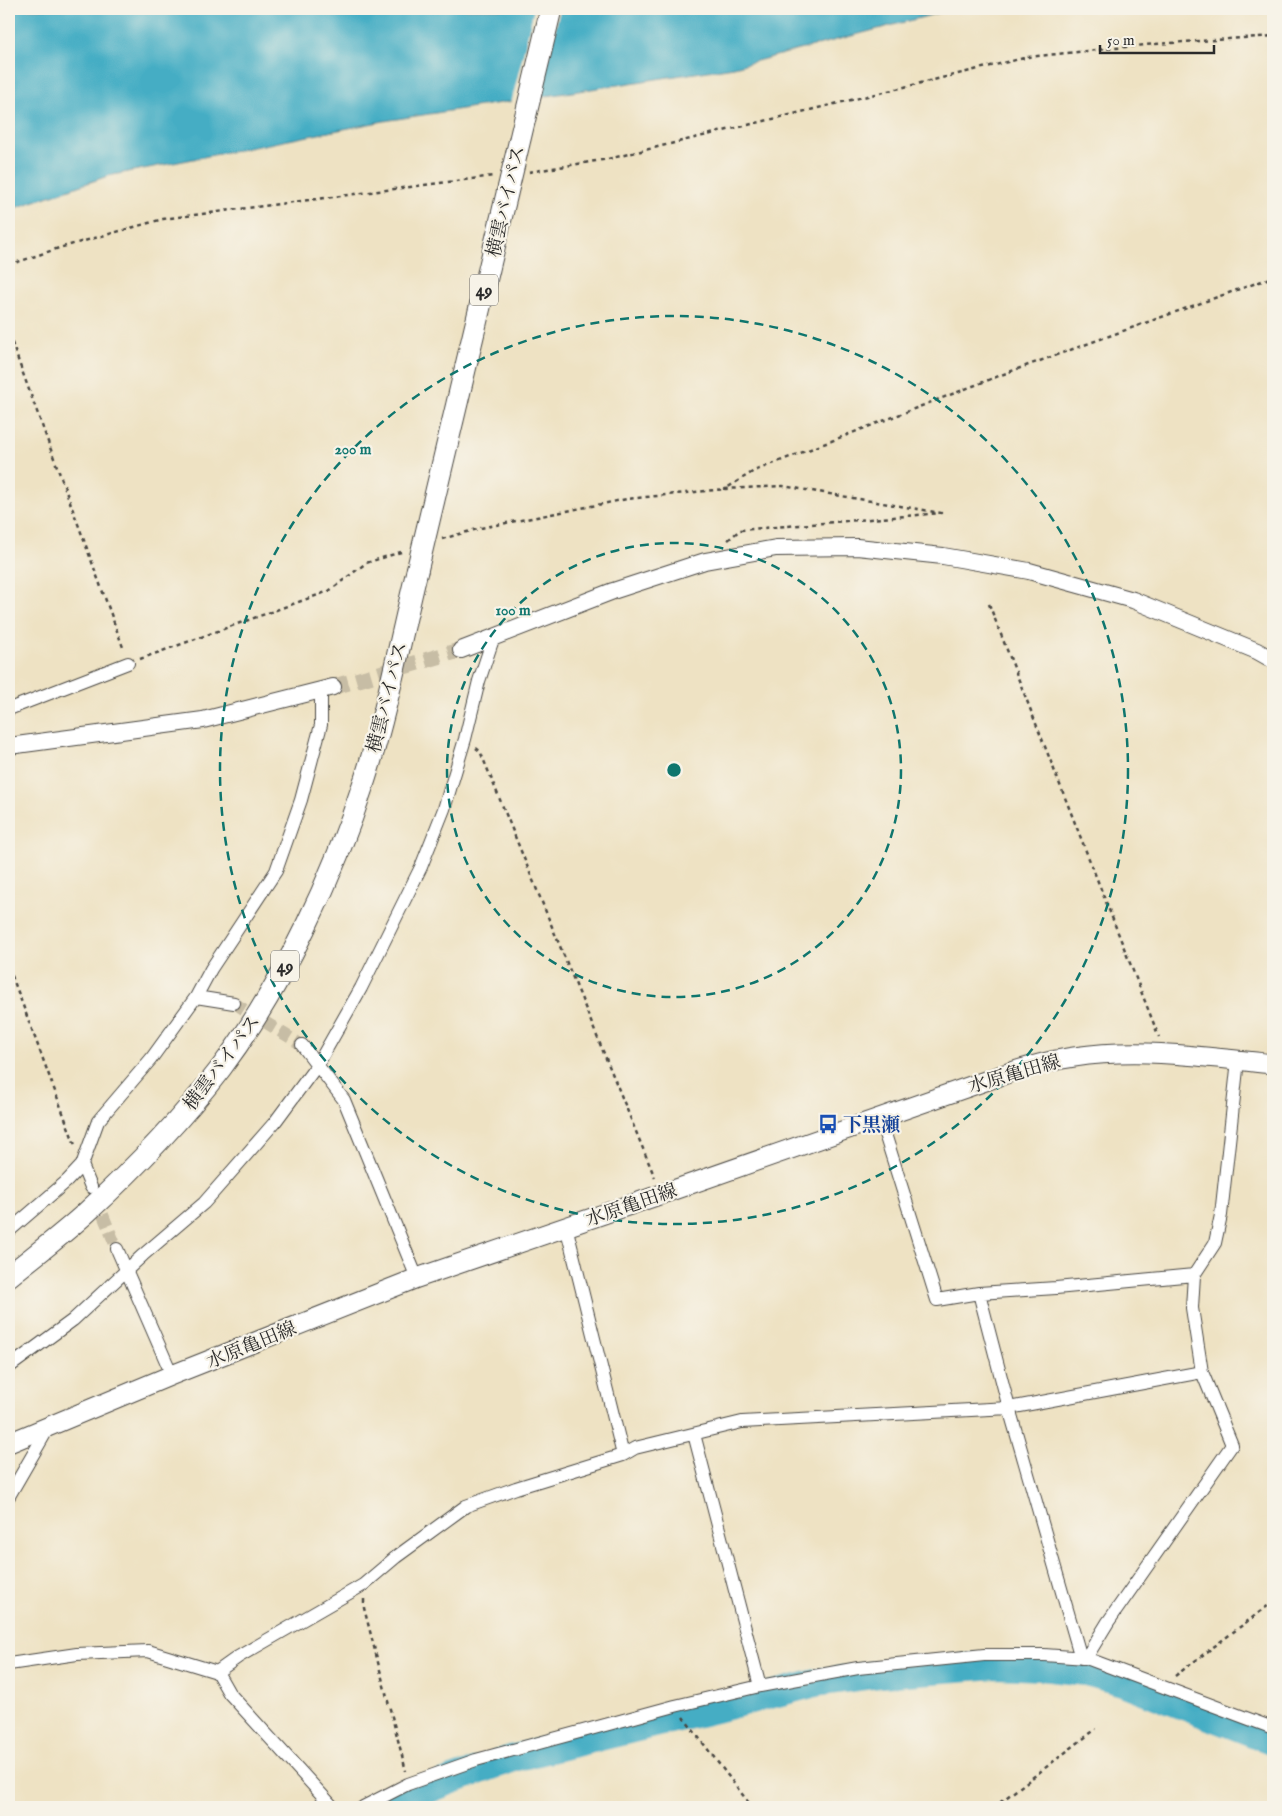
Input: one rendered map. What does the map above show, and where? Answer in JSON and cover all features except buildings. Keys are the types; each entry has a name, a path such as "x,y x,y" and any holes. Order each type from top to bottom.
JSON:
{"highway":[{"name":"横雲バイパス","path":"9,1276 86,1214 134,1167 178,1120 222,1067 263,1004 300,939 336,859 365,779 387,696 551,9"}],"main road":[{"name":"水原亀田線","path":"9,1443 417,1278 1010,1072 1052,1060 1099,1054 1165,1053 1273,1064"}],"street":[{"path":"462,650 614,591 705,561 776,548 857,547 943,556 1029,571 1133,600 1257,651 1273,660"},
{"path":"9,1368 73,1320 204,1203 275,1122 318,1064 361,988 422,867 444,809 465,739 479,681 493,639"},
{"path":"9,709 128,663"},
{"path":"9,746 203,720 327,688 321,725 301,800 276,871 211,969 196,997 151,1059 98,1121 82,1165 67,1181 9,1231"},
{"path":"196,997 234,1004"},
{"path":"302,1045 344,1100 417,1278"},
{"path":"1083,1658 1232,1445 1202,1372 1192,1308 1194,1275 1215,1243 1221,1215 1238,1060"},
{"path":"880,1118 937,1300 979,1292 1056,1288 1194,1275"},
{"path":"82,1165 91,1187"},
{"path":"566,1226 623,1455"},
{"path":"117,1249 172,1376"},
{"path":"979,1292 1009,1408 1083,1658"},
{"path":"217,1672 238,1656 363,1585 396,1557 466,1506 516,1488 623,1455 635,1448 742,1422 1009,1408 1202,1372"},
{"path":"9,1496 50,1425"},
{"path":"694,1434 760,1686"},
{"path":"9,1664 76,1654 148,1651 217,1672 229,1693 333,1807"},
{"path":"363,1807 408,1784 476,1760 675,1706 760,1686 858,1668 984,1655 1044,1655 1083,1658 1273,1728"}],"path":[{"path":"524,173 608,159 1028,57 1155,44 1273,36"},
{"path":"9,265 58,248 163,219 495,176"},
{"path":"725,489 754,472 1000,375 1273,277"},
{"path":"9,334 128,663 329,591 366,563 410,549"},
{"path":"437,541 481,528 627,500 725,489 783,486 941,513 740,530 726,542"},
{"path":"989,604 1165,1053"},
{"path":"465,739 480,751 662,1194"},
{"path":"9,968 82,1165"},
{"path":"363,1585 364,1608 405,1762 408,1784"},
{"path":"1162,1686 1273,1602"},
{"path":"675,1706 752,1807"},
{"path":"994,1807 1096,1729"}],"water":[{"path":"9,9 954,9 734,67 384,121 108,176 9,210"}],"pier":[{"path":"534,9 560,9 539,99 511,104"}],"waterway":[{"path":"385,1807 514,1758 816,1683 881,1674 996,1665 1086,1672 1122,1682 1273,1741"}],"tunnel":[{"path":"333,687 461,650"},
{"path":"234,1003 302,1045"},
{"path":"96,1198 117,1249"}],"place":[{"name":"下黒瀬","path":"828,1124"}]}
